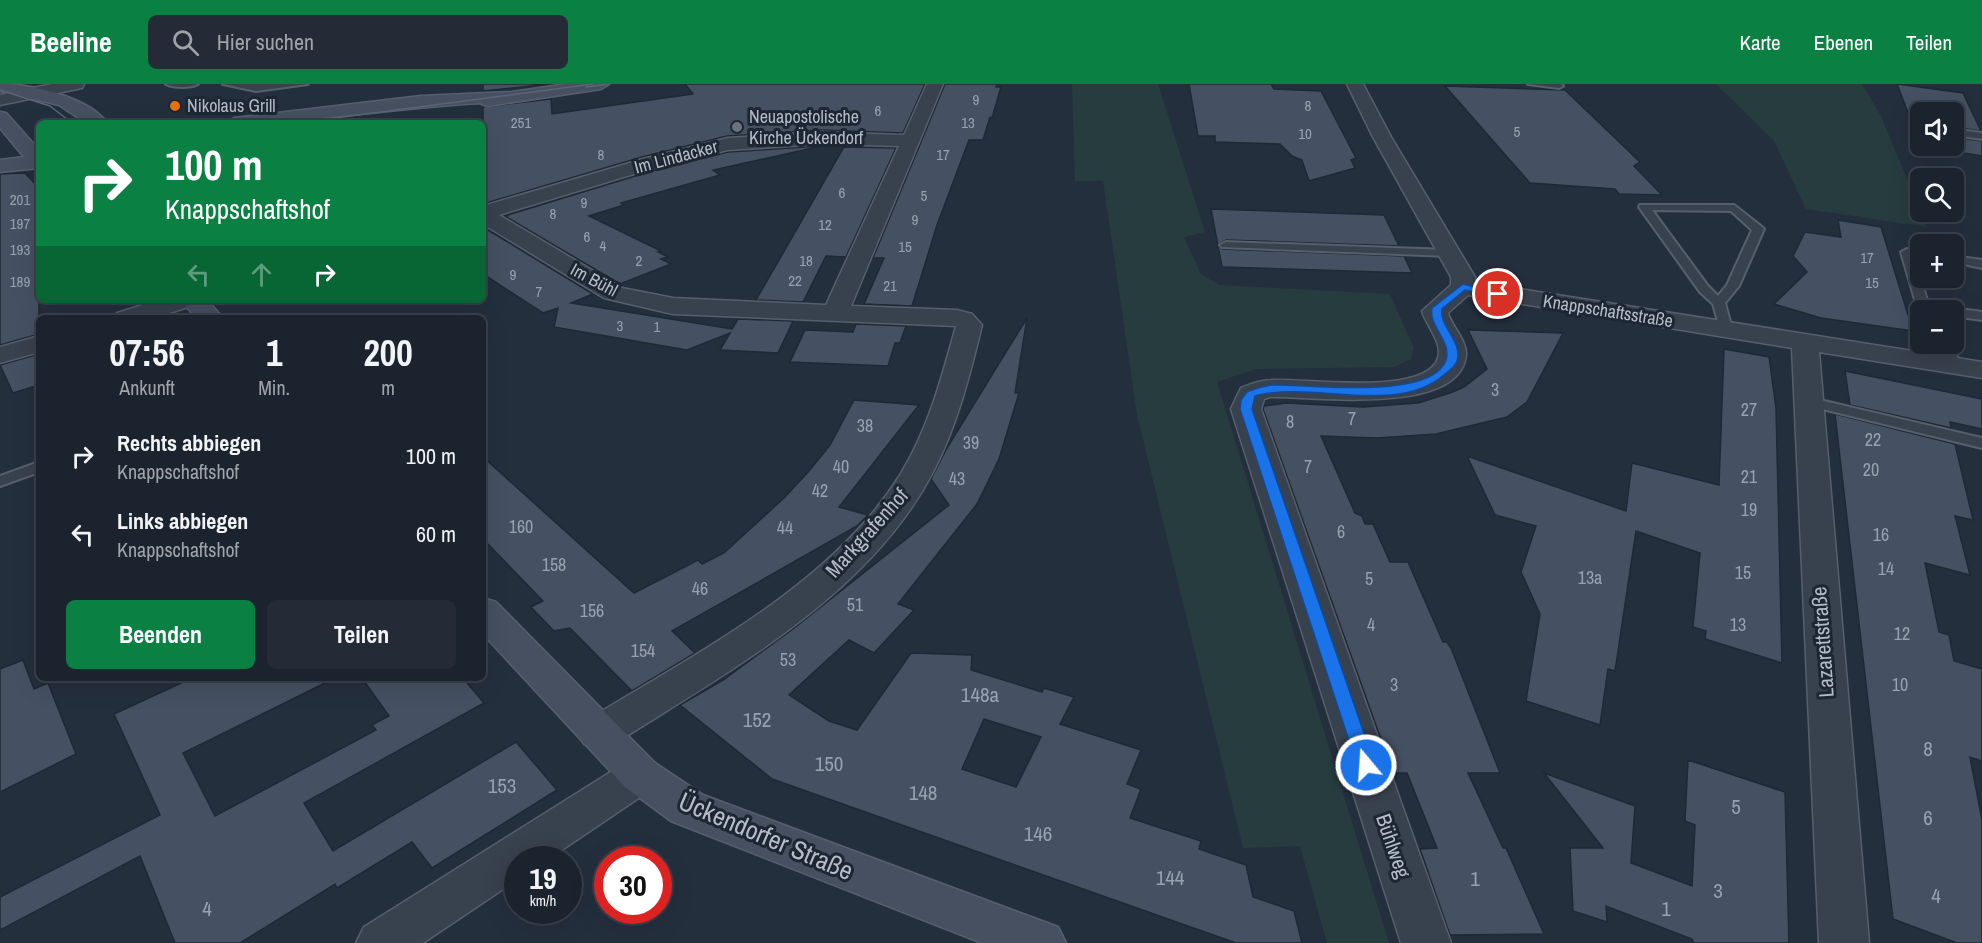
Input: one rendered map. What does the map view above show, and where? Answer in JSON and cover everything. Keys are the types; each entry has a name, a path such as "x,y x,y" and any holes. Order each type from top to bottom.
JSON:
{"main road":[{"path":"375,120 507,96 601,84"},
{"path":"0,86 38,93 73,105 94,120"},
{"path":"260,120 421,101 507,96"},
{"path":"0,117 36,156"},
{"path":"0,156 36,157"},
{"path":"0,166 36,157"},
{"path":"196,303 207,315"},
{"name":"Ückendorfer Straße","path":"486,613 640,775 697,812 1041,943"}],"street":[{"path":"0,100 76,84"},
{"path":"835,313 935,84"},
{"path":"1355,84 1382,136 1463,277 1463,287"},
{"name":"Im Lindacker","path":"486,213 659,161 728,144 821,138 903,157"},
{"name":"Im Bühl","path":"486,216 613,293 652,303 718,308"},
{"name":"Knappschaftsstraße","path":"1463,287 1982,370"},
{"name":"Bühlweg","path":"1426,943 1246,409 1251,394 1271,388 1368,392 1406,388 1432,380 1451,364 1453,356 1452,348 1435,311 1463,287"},
{"path":"136,315 176,303"},
{"name":"Markgrafenhof","path":"598,733 754,634 807,596 868,537 916,476 951,396 969,325 963,319 957,318 718,308"},
{"name":"Lazarettstraße","path":"1805,341 1807,401 1844,943"},
{"path":"0,356 36,345"},
{"path":"381,943 640,775"}],"lane":[{"path":"170,84 194,84"},
{"path":"226,84 256,88 304,84"},
{"path":"1532,84 1559,86"},
{"path":"1964,134 1982,136"},
{"path":"1719,303 1733,286 1758,229 1734,208 1644,207 1704,289 1719,303 1726,329"},
{"path":"1226,245 1449,253"},
{"path":"1964,261 1982,264"},
{"path":"1964,314 1982,316"},
{"path":"1949,354 1956,366"},
{"path":"1807,401 1982,442"},
{"path":"0,481 36,468"}],"green space":[{"path":"1072,84 1158,84 1205,232 1184,237 1201,274 1219,285 1390,294 1414,348 1411,359 1394,367 1256,369 1217,382 1389,943 1327,943 1300,846 1243,848 1137,415 1103,181 1075,181"},
{"path":"1716,84 1862,84 1881,116 1910,186 1910,222 1925,222 1927,227 1806,209 1774,141"}],"building":[{"path":"483,84 550,84 483,91"},
{"path":"685,84 925,84 903,133 821,130 727,136 642,157 486,203 486,120 483,120 483,107 551,99 552,114 693,94"},
{"path":"945,84 997,84 996,87 1001,87 983,140 969,140 937,225 912,306 864,304 884,258 873,258"},
{"path":"1189,84 1271,84 1274,89 1321,91 1356,158 1351,160 1355,168 1309,181 1302,160 1292,156 1280,144 1215,142 1215,136 1198,136"},
{"path":"1897,84 1963,93 1981,131 1964,129 1964,102 1910,102 1910,118"},
{"path":"1445,86 1565,90 1640,162 1634,166 1662,195 1619,194 1615,189 1530,183"},
{"path":"1964,139 1982,141 1982,156 1964,153"},
{"path":"822,146 713,170 720,175 621,203 624,205 589,216 661,251 658,252 668,257 661,259 671,264 620,284 505,216 658,169 728,152"},
{"path":"844,147 896,148 846,257 826,256 803,302 756,300"},
{"path":"25,173 36,185 36,303 39,303 39,315 36,315 36,335 0,345 0,174"},
{"path":"1211,209 1384,215 1399,246 1226,240 1218,245 1222,249 1404,256 1412,273 1222,267"},
{"path":"1838,220 1881,227 1910,321 1910,331 1821,318 1774,304 1807,272 1793,256 1805,232 1841,237"},
{"path":"486,229 593,294 571,303 732,329 738,319 793,321 778,353 720,350 730,333 687,350 554,327 558,308 543,313 486,276"},
{"path":"1027,318 1015,393 1019,393 999,459 977,504 898,604 914,610 874,653 849,640 789,695 829,721 857,730 911,653 972,655 971,670 1042,692 1044,688 1074,697 1060,724 1141,750 1127,784 1141,789 1130,818 1201,841 1199,849 1246,865 1253,897 1294,911 1302,943 1236,943 772,779 680,705 723,680 793,629 949,505 931,479 947,448","holes":["984,719 1041,737 1016,787 962,769"]},
{"path":"856,324 906,326 900,343 895,343 888,366 790,362 805,330 853,332"},
{"path":"1468,330 1563,333 1527,402 1507,417 1436,434 1377,438 1321,436 1355,513 1362,516 1365,524 1373,524 1390,562 1408,562 1443,642 1447,642 1451,648 1500,773 1468,773 1503,848 1506,848 1544,934 1450,935 1420,849 1437,848 1407,773 1393,773 1263,409 1264,406 1286,403 1363,407 1418,403 1450,393 1464,387 1487,369"},
{"path":"1724,349 1769,357 1776,408 1782,663 1705,639 1706,631 1693,627 1700,553 1636,531 1615,671 1608,669 1600,725 1526,701 1540,614 1521,572 1536,526 1495,515 1467,456 1626,511 1632,463 1719,485"},
{"path":"36,355 36,386 13,393 0,365"},
{"path":"1845,371 1982,399 1982,429 1950,422 1951,428 1850,405"},
{"path":"854,400 919,405 839,507 868,515 857,526 672,631 695,653 632,691 570,628 554,631 531,607 543,601 486,542 486,460 634,593 698,560 702,564 724,553 785,497 830,445"},
{"path":"1835,414 1955,444 1973,520 1955,516 1970,575 1925,563 1939,632 1949,635 1954,661 1982,669 1982,761 1970,757 1982,820 1982,943 1957,943 1893,919"},
{"path":"23,660 34,689 48,683 76,754 0,792 0,669"},
{"path":"186,681 329,681 183,753 215,816 376,730 372,725 389,716 364,681 466,681 484,703 304,803 333,851 516,742 557,790 432,868 412,842 337,888 335,884 240,943 175,943 140,856 0,930 0,897 160,815 114,714"},
{"path":"1688,760 1785,792 1789,943 1694,943 1692,939 1606,906 1607,922 1573,911 1570,848 1603,848 1544,773 1635,806 1631,863 1692,886 1695,825 1685,821"}],"tram line":[{"path":"320,120 593,84"},
{"path":"586,87 610,84"},
{"path":"0,90 50,106 68,120"}],"place":[{"name":"Nikolaus Grill","path":"175,106"},
{"name":"Neuapostolische Kirche Ückendorf","path":"737,127"}],"route":[{"path":"1366,765 1246,409 1247,400 1251,394 1271,388 1368,392 1406,388 1432,380 1451,364 1453,356 1452,348 1436,315 1437,308 1463,287 1498,294"}]}
